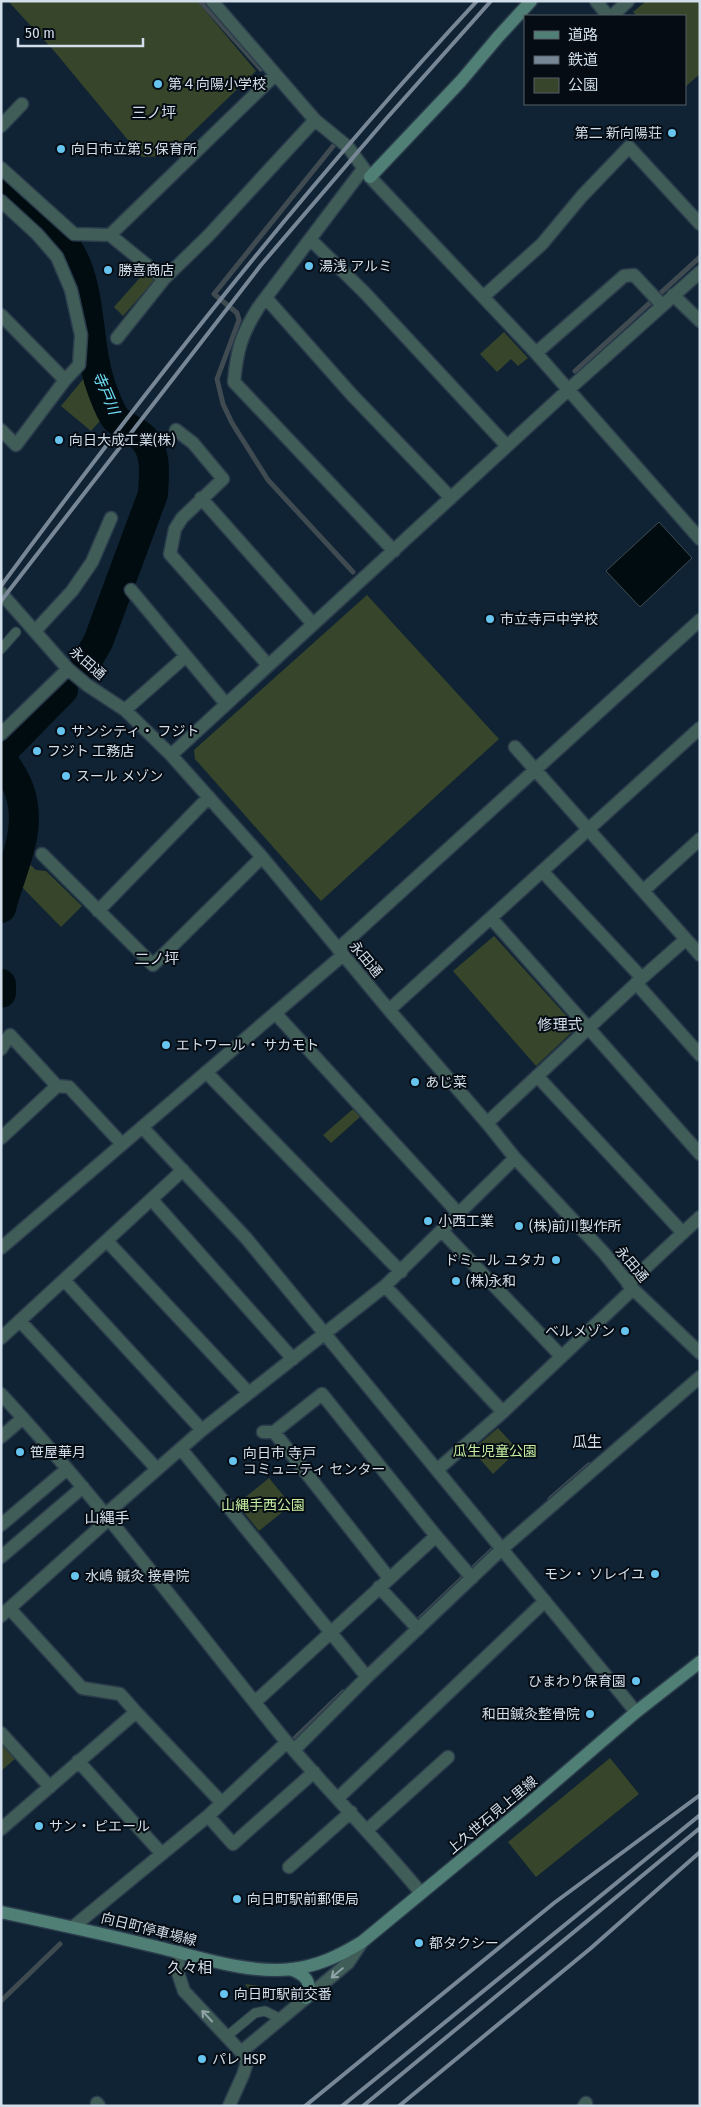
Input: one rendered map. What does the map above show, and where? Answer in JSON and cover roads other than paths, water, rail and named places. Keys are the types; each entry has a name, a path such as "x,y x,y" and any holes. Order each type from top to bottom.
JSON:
{"main road":[{"path":"367,173 461,82 531,1"},
{"name":"上久世石見上里線","path":"290,1969 315,1965 337,1957 362,1942 522,1810 636,1712 700,1662"},
{"name":"向日町停車場線","path":"1,1912 249,1968 290,1969"},
{"path":"290,1969 300,1973 308,1980 309,1990 306,1998"}],"street":[{"path":"212,1 314,120 348,147 367,173 536,353 700,540"},
{"path":"596,1 609,15"},
{"path":"611,15 628,1"},
{"path":"110,235 275,74"},
{"path":"1,126 22,104"},
{"path":"117,338 164,279 208,235 314,120"},
{"path":"483,297 542,244 582,196 629,147 700,224"},
{"path":"1,168 74,234 110,235 164,279"},
{"path":"367,173 311,240 266,298 246,328 237,353 234,382 394,551"},
{"path":"1,201 37,234 57,257 71,290 81,335 79,365 65,380 16,445 1,430"},
{"path":"311,240 365,293 507,446"},
{"path":"171,755 568,390 700,272"},
{"path":"536,353 624,276 634,275 662,305"},
{"path":"673,295 700,321"},
{"path":"266,298 352,395 451,498"},
{"path":"1,315 65,380"},
{"path":"176,430 192,443 223,479 182,518 175,529 170,554 268,665"},
{"path":"201,498 312,624"},
{"path":"35,631 72,591 92,562 111,518"},
{"path":"131,590 226,704"},
{"name":"永田通","path":"1,593 68,669 125,710 171,755 262,857 515,1158 604,1253 631,1286 700,1353"},
{"path":"1,1248 274,1013 534,770 700,620"},
{"path":"125,710 186,656"},
{"path":"2,732 68,669"},
{"path":"389,1010 700,728"},
{"path":"487,1123 639,980 694,946 515,747"},
{"path":"98,911 209,797"},
{"path":"643,890 700,839"},
{"path":"42,854 153,964 262,857"},
{"path":"542,871 639,980 700,1055"},
{"path":"491,918 700,1154"},
{"path":"274,1013 459,1214"},
{"path":"1,1049 10,1035 57,1086"},
{"path":"206,1072 401,1272"},
{"path":"537,1076 683,1232"},
{"path":"1,1138 57,1086 69,1086 122,1144"},
{"path":"142,1127 246,1238 636,1712"},
{"path":"222,1803 120,1694 82,1688 5,1612 156,1469 202,1430 401,1272 515,1158"},
{"path":"1,1338 152,1200 182,1170"},
{"path":"152,1200 293,1358"},
{"path":"438,1470 503,1412 561,1356 700,1217"},
{"path":"442,1231 561,1356"},
{"path":"107,1241 249,1393"},
{"path":"64,1280 202,1430"},
{"path":"385,1286 503,1412"},
{"path":"20,1321 156,1469"},
{"path":"73,1927 290,1746 367,1677 503,1548 700,1377"},
{"path":"1,1394 108,1516 290,1746 367,1830 420,1893"},
{"path":"389,1578 268,1432 322,1394 472,1578"},
{"path":"1,1437 23,1418"},
{"path":"181,1449 367,1677"},
{"path":"1,1525 67,1469"},
{"path":"1,1557 83,1487"},
{"path":"254,1702 436,1536"},
{"path":"380,1587 418,1629"},
{"path":"338,1798 545,1601"},
{"path":"1,1829 136,1712"},
{"path":"1,1733 50,1787"},
{"path":"367,1830 448,1757"},
{"path":"78,1762 162,1854"},
{"path":"208,1816 233,1844 314,1772"},
{"path":"289,1867 351,1812"},
{"path":"241,2052 348,1964 362,1942"},
{"path":"179,1952 178,1973 184,1991 241,2052 246,2062 243,2075 229,2106"}],"lane":[{"path":"1,649 16,632"},
{"path":"226,2037 255,2013 265,2011 281,2019"}],"waterway":[{"path":"200,1 261,69"},
{"path":"334,145 214,294 237,313 239,320 217,379 223,404 232,423 268,480 353,572"},
{"name":"寺戸川","path":"1,183 40,217 66,245 79,272 87,305 94,358 110,410 116,419 144,439 153,458 153,494 98,642 84,666"},
{"path":"575,371 700,257"},
{"name":"寺戸川","path":"1,908 20,848 24,818 23,803 18,787 3,760 5,749 63,690"},
{"name":"寺戸川","path":"1,984 1,993"},
{"path":"550,1499 589,1465"},
{"path":"414,1624 493,1549"},
{"path":"295,1738 343,1692"},
{"path":"1,2001 60,1944"}],"railway":[{"path":"1,586 114,435 231,287 351,142 477,1"},
{"path":"1,601 261,265 386,119 491,1"},
{"path":"305,2106 554,1903 700,1795"},
{"path":"342,2106 700,1815"},
{"path":"363,2106 700,1828"},
{"path":"399,2106 591,1948 700,1852"}],"place":[{"name":"第４向陽小学校","path":"158,84"},
{"name":"第二 新向陽荘","path":"672,133"},
{"name":"向日市立第５保育所","path":"61,149"},
{"name":"湯浅 アルミ","path":"309,266"},
{"name":"勝喜商店","path":"108,270"},
{"name":"向日大成工業(株)","path":"59,440"},
{"name":"市立寺戸中学校","path":"490,619"},
{"name":"サンシティ・ フジト","path":"61,731"},
{"name":"フジト 工務店","path":"37,751"},
{"name":"スール メゾン","path":"66,776"},
{"name":"エトワール・ サカモト","path":"166,1045"},
{"name":"あじ菜","path":"415,1082"},
{"name":"小西工業","path":"428,1221"},
{"name":"(株)前川製作所","path":"519,1226"},
{"name":"ドミール ユタカ","path":"556,1260"},
{"name":"(株)永和","path":"456,1281"},
{"name":"ベルメゾン","path":"625,1331"},
{"name":"笹屋華月","path":"20,1452"},
{"name":"向日市 寺戸 コミュニティ センター","path":"233,1461"},
{"name":"モン・ ソレイユ","path":"655,1574"},
{"name":"水嶋 鍼灸 接骨院","path":"75,1576"},
{"name":"ひまわり保育園","path":"636,1681"},
{"name":"和田鍼灸整骨院","path":"590,1714"},
{"name":"サン・ ピエール","path":"39,1826"},
{"name":"向日町駅前郵便局","path":"237,1899"},
{"name":"都タクシー","path":"419,1943"},
{"name":"向日町駅前交番","path":"224,1994"},
{"name":"パレ HSP","path":"202,2059"}],"district":[{"name":"三ノ坪","path":"154,113"},
{"name":"二ノ坪","path":"157,959"},
{"name":"修理式","path":"560,1025"},
{"name":"瓜生","path":"587,1442"},
{"name":"山縄手","path":"107,1518"},
{"name":"久々相","path":"190,1968"}],"park label":[{"name":"瓜生児童公園","path":"495,1451"},
{"name":"山縄手西公園","path":"263,1505"}]}
